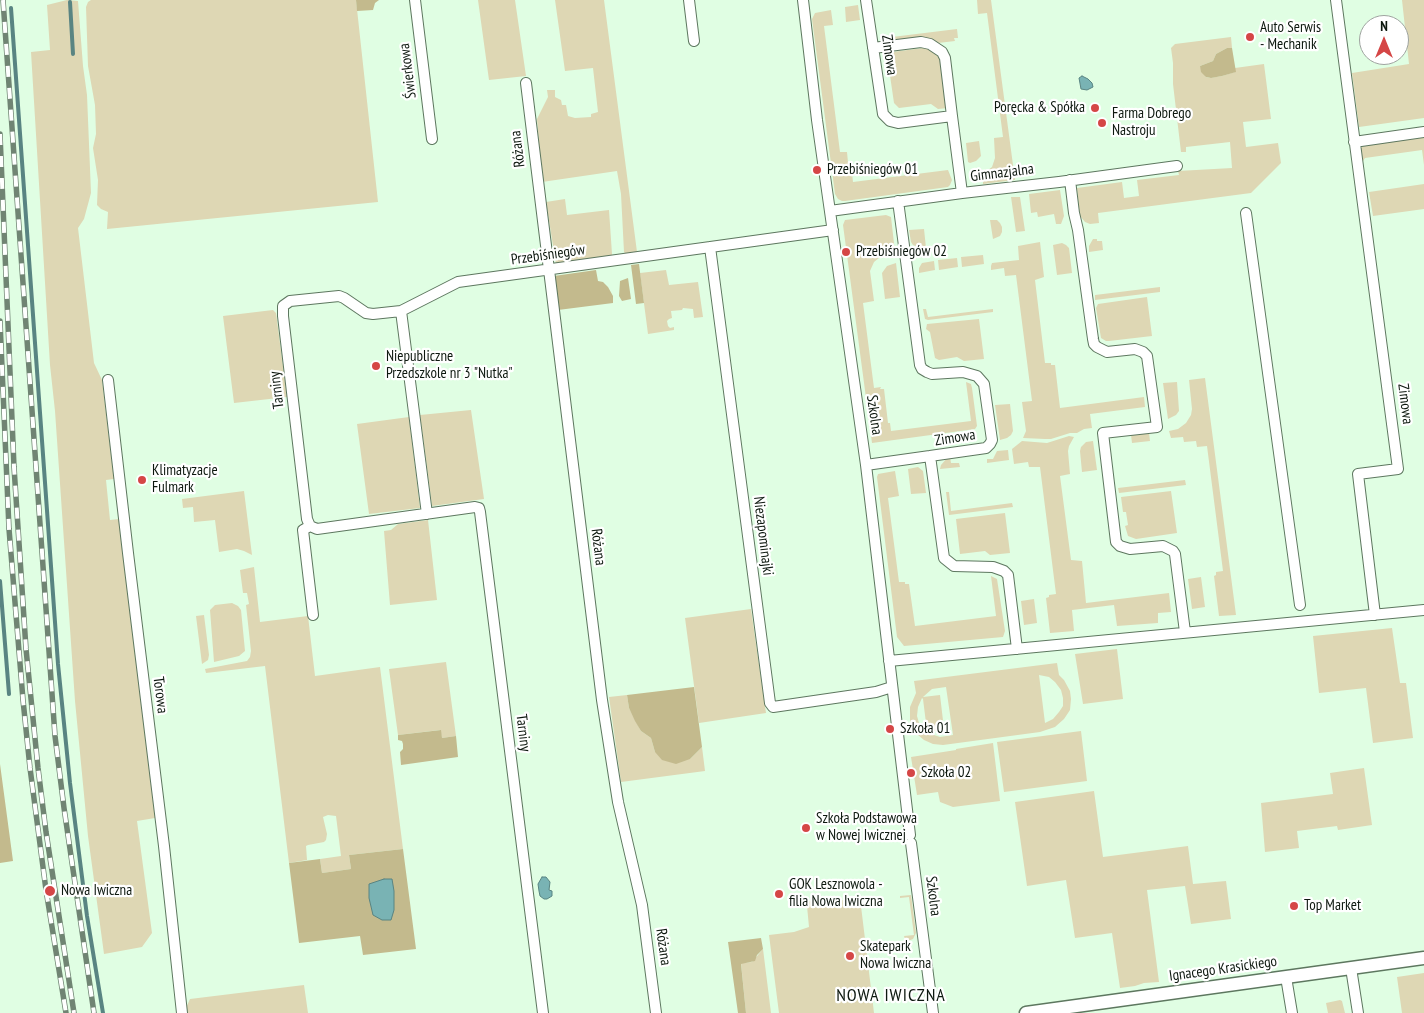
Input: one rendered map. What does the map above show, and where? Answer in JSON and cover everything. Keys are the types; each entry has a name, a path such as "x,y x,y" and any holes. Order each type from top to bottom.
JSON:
{"street":[{"name":"Świerkowa","path":"415,0 432,139"},
{"path":"689,0 694,40"},
{"name":"Szkolna","path":"803,0 817,120 866,465 933,1013"},
{"name":"Zimowa","path":"866,0 883,114 890,121 898,123 952,116"},
{"path":"1336,0 1354,142 1424,132"},
{"path":"873,48 921,42 930,44 942,52 945,58 962,193"},
{"name":"Różana","path":"526,83 602,700 618,802 642,906 656,1013"},
{"name":"Zimowa","path":"1354,142 1398,469 1358,474 1375,615"},
{"name":"Gimnazjalna","path":"830,211 1177,166"},
{"path":"1070,180 1093,339 1098,347 1107,352 1135,349 1147,356 1157,427 1103,434 1116,542 1120,546 1130,549 1163,546 1173,551 1175,554 1185,632"},
{"name":"Zimowa","path":"898,201 920,365 922,369 932,374 964,372 977,376 984,384 992,440 986,448 930,456 944,558 954,566 993,567 1004,571 1008,575 1017,649"},
{"path":"1246,213 1300,605"},
{"name":"Przebiśniegów","path":"283,309 285,303 290,301 339,296 366,313 401,311 458,282 833,230"},
{"name":"Niezapominajki","path":"710,247 770,703 772,707 780,706 876,692 892,687"},
{"name":"Tarniny","path":"283,309 307,519 310,526"},
{"path":"401,311 427,514"},
{"name":"Torowa","path":"108,380 164,846 182,1013"},
{"path":"866,465 930,456"},
{"name":"Tarniny","path":"314,615 303,530 310,526 317,528 478,508 543,1013"},
{"path":"889,662 1424,610"},
{"name":"Ignacego Krasickiego","path":"1026,1013 1054,1011 1424,958"},
{"path":"1351,968 1358,1013"},
{"path":"1286,977 1292,1013"}],"shaded area":[{"path":"67,0 78,1 87,95 91,193 84,219 78,228 94,363 102,380 114,479 106,480 110,520 119,519 155,818 137,821 152,933 142,947 104,954 88,836 75,701 55,411 50,365 31,52 50,50 47,5"},
{"path":"91,0 356,0 378,202 107,229 108,212 97,205 98,180 93,148 96,134 95,105 88,66 86,7"},
{"path":"356,0 379,0 375,3 373,10 357,11"},
{"path":"478,0 515,0 526,76 489,80"},
{"path":"555,0 604,0 637,252 626,254 624,252 621,194 617,171 542,182 537,119 548,97 547,90 555,90 555,97 561,100 562,105 566,105 568,116 575,118 591,117 591,114 598,112 593,68 565,71"},
{"path":"977,0 991,0 1015,180 983,184 983,174 992,167 995,158 994,138 1003,137 987,13 978,14"},
{"path":"1402,0 1424,0 1424,118 1359,127 1352,73 1409,65 1409,15 1404,15"},
{"path":"858,5 860,20 846,22 845,7"},
{"path":"831,10 833,25 824,26 840,152 847,152 849,173 852,173 853,182 948,170 952,180 948,187 845,201 838,199 835,194 812,19 815,13"},
{"path":"957,29 958,38 954,38 955,41 938,43 925,38 890,42 885,41 884,38"},
{"path":"1231,37 1232,48 1227,48 1216,54 1213,61 1200,66 1206,77 1210,78 1235,72 1235,68 1264,64 1271,119 1243,122 1246,147 1278,143 1281,163 1251,193 1098,213 1099,223 1090,224 1085,222 1080,216 1077,188 1122,182 1124,198 1139,196 1137,180 1179,175 1178,171 1232,168 1230,142 1186,147 1186,152 1181,152 1171,48 1175,44"},
{"path":"923,48 930,49 943,62 948,108 938,109 931,104 899,108 894,103 887,55 885,53"},
{"path":"1227,48 1232,48 1236,72 1211,78 1206,77 1201,72 1200,66 1213,61 1216,54"},
{"path":"1424,137 1424,165 1422,150 1365,158 1362,163 1360,150 1362,146"},
{"path":"979,141 981,156 976,161 970,163 968,162 966,143"},
{"path":"1424,184 1424,209 1373,216 1369,192"},
{"path":"1060,190 1064,216 1061,224 1056,224 1054,214 1038,217 1037,212 1031,213 1029,194"},
{"path":"1011,197 1020,197 1025,231 1016,232"},
{"path":"565,199 567,215 609,210 611,257 556,264 546,202"},
{"path":"886,215 891,217 895,252 885,253 874,262 870,271 874,301 863,303 874,388 881,387 880,389 884,389 888,423 890,423 891,431 971,421 966,382 971,384 972,388 977,426 975,429 872,443 843,225 845,220"},
{"path":"990,220 997,220 1002,227 1000,236 993,239"},
{"path":"924,229 926,248 913,245 909,230"},
{"path":"1093,239 1102,241 1103,250 1089,252 1089,246"},
{"path":"1040,242 1044,277 1035,280 1045,363 1055,365 1060,408 1144,397 1145,407 1090,414 1092,428 1051,439 1023,438 1026,431 1022,402 1032,401 1016,275 1005,276 1004,268 991,270 992,263 1019,260 1018,246"},
{"path":"1062,243 1069,248 1072,273 1057,275 1053,245"},
{"path":"983,255 984,264 962,267 961,257"},
{"path":"957,258 958,267 939,270 938,260"},
{"path":"934,261 935,270 919,273 922,263"},
{"path":"896,263 900,297 885,299 882,273 887,266"},
{"path":"639,264 644,303 636,304 631,265"},
{"path":"596,270 598,281 603,282 608,287 613,296 613,303 558,310 554,276"},
{"path":"666,270 669,285 698,282 703,317 694,318 693,309 683,308 682,310 671,311 672,318 667,321 668,326 670,328 674,327 674,330 648,334 640,273"},
{"path":"628,278 631,299 622,301 619,296 620,281"},
{"path":"1160,287 1160,292 1095,300 1095,295"},
{"path":"1147,297 1152,336 1109,341 1101,338 1096,308 1098,304"},
{"path":"923,309 926,309 928,317 993,309 993,312 928,320 925,319"},
{"path":"273,310 276,313 287,397 234,403 223,316"},
{"path":"979,319 984,359 964,361 957,357 939,360 935,358 930,332 926,329 927,324"},
{"path":"1205,378 1236,615 1219,616 1214,576 1216,572 1223,571 1207,446 1197,447 1196,441 1184,442 1183,437 1171,438 1169,431 1178,429 1186,423 1191,415 1189,380"},
{"path":"1177,382 1179,411 1168,419 1163,383"},
{"path":"1010,404 1013,431 1007,438 1000,440 995,405"},
{"path":"471,410 484,499 432,506 420,415"},
{"path":"409,417 420,508 369,514 357,424"},
{"path":"1149,433 1150,441 1132,443 1131,435"},
{"path":"1069,436 1074,437 1068,451 1070,474 1060,476 1071,560 1082,561 1086,603 1169,593 1171,612 1158,613 1158,623 1117,626 1114,605 1072,610 1074,631 1050,633 1046,598 1049,595 1056,594 1040,467 1029,467 1028,462 1014,464 1012,449 1022,441 1047,443"},
{"path":"1093,441 1097,470 1082,472 1081,447 1086,442"},
{"path":"1008,450 1009,460 987,463 987,459 993,459 997,451"},
{"path":"948,457 950,457 951,463 959,463 960,467 940,469"},
{"path":"918,467 923,471 926,493 911,494 908,469"},
{"path":"895,471 899,496 888,498 899,582 909,584 915,626 996,616 991,576 997,579 1005,631 1003,637 904,646 897,637 877,477 878,474"},
{"path":"1185,480 1186,485 1119,493 1118,488"},
{"path":"244,491 252,555 237,549 219,552 215,520 194,522 193,507 183,508 182,499"},
{"path":"1171,491 1177,533 1136,539 1128,536 1125,526 1128,525 1126,512 1123,512 1121,497"},
{"path":"946,492 949,492 951,511 1012,503 1013,507 949,515"},
{"path":"1005,513 1010,553 990,555 985,551 960,554 956,519"},
{"path":"428,520 437,600 390,605 384,531 391,530 398,524"},
{"path":"254,567 260,622 308,616 315,676 380,667 403,849 349,855 351,869 322,873 320,859 341,856 336,816 328,815 323,817 327,834 326,840 306,846 307,860 289,863 265,666 206,673 205,669 247,661 250,657 246,605 249,604 247,593 243,593 240,570"},
{"path":"1201,577 1205,607 1192,609 1188,579"},
{"path":"1034,599 1037,623 1024,625 1021,601"},
{"path":"232,603 241,610 245,651 239,656 214,662 210,610 215,605"},
{"path":"751,609 766,713 699,723 685,618"},
{"path":"204,615 209,655 208,660 202,664 196,616"},
{"path":"1392,628 1400,683 1406,683 1413,738 1373,743 1366,688 1319,693 1313,636"},
{"path":"1117,649 1123,699 1083,704 1075,654"},
{"path":"446,662 456,736 442,738 440,730 398,735 389,669"},
{"path":"1057,663 1059,675 1070,691 1070,710 1055,727 1040,732 943,745 933,744 918,735 910,720 910,707 916,693 914,681","holes":["1039,675 1049,677 1055,682 1061,690 1063,698 1063,706 1059,712 1053,719 1045,723","946,687 953,735 940,737 928,732 944,729 940,695 923,697 932,689","922,698 927,731 919,723 917,716"]},
{"path":"694,687 702,747 690,759 676,764 662,760 655,752 651,738 641,731 635,721 629,708 627,695"},
{"path":"627,695 629,708 641,731 651,738 655,752 690,759 702,747 705,771 621,782 609,697"},
{"path":"441,730 442,738 456,736 458,757 401,765 400,752 403,749 403,744 402,741 398,740 398,735"},
{"path":"1081,731 1087,781 1004,792 997,742"},
{"path":"993,743 1000,801 953,807 940,802 938,792 917,795 911,757"},
{"path":"0,764 13,861 0,863"},
{"path":"1364,768 1372,825 1338,830 1337,826 1297,831 1299,848 1265,852 1261,803 1333,794 1330,773"},
{"path":"1094,791 1103,857 1188,846 1193,884 1226,881 1231,919 1191,924 1185,886 1147,890 1159,982 1120,988 1112,933 1075,938 1066,880 1027,886 1015,802"},
{"path":"403,849 416,949 363,955 360,936 299,943 289,863 320,859 322,873 351,869 349,855"},
{"path":"911,895 916,933 913,939 908,941 904,936 914,935 909,897 900,898 900,896"},
{"path":"860,898 874,1013 779,1013 769,935 794,932 809,927 808,901 828,899 828,902"},
{"path":"761,938 763,949 757,955 755,961 741,964 746,1013 738,1013 728,942"},
{"path":"763,949 771,1013 746,1013 741,963 752,962"},
{"path":"1424,973 1424,1013 1402,1013 1397,977"},
{"path":"304,985 308,1013 186,1013 185,1010 190,999"},
{"path":"1342,1001 1345,1013 1328,1013 1326,1003"}],"water":[{"path":"1082,76 1092,83 1093,87 1087,90 1081,89 1079,78"},
{"path":"542,877 546,877 550,882 549,890 552,891 552,896 547,899 540,896 538,884"},
{"path":"384,879 392,879 394,910 391,920 382,920 373,915 369,898 369,884"}],"waterway":[{"path":"70,2 73,54"},
{"path":"11,8 58,664 70,783 87,916 103,1013"},
{"path":"0,581 9,694"}],"railway":[{"path":"3,0 55,736 94,1013"},
{"path":"0,134 14,467 26,649 46,832 74,1013"},
{"path":"0,321 9,529 23,700 46,890 66,1013"}],"place":[{"name":"Auto Serwis - Mechanik","path":"1250,37"},
{"name":"Poręcka & Spółka","path":"1095,108"},
{"name":"Farma Dobrego Nastroju","path":"1102,123"},
{"name":"Przebiśniegów 01","path":"817,170"},
{"name":"Przebiśniegów 02","path":"846,252"},
{"name":"Niepubliczne Przedszkole nr 3 \"Nutka\"","path":"376,366"},
{"name":"Klimatyzacje Fulmark","path":"142,480"},
{"name":"Szkoła 01","path":"890,729"},
{"name":"Szkoła 02","path":"911,773"},
{"name":"Szkoła Podstawowa w Nowej Iwicznej","path":"806,828"},
{"name":"Nowa Iwiczna","path":"50,891"},
{"name":"GOK Lesznowola - filia Nowa Iwiczna","path":"779,894"},
{"name":"Top Market","path":"1294,906"},
{"name":"Skatepark Nowa Iwiczna","path":"850,956"}],"district":[{"name":"NOWA IWICZNA","path":"891,996"}]}
